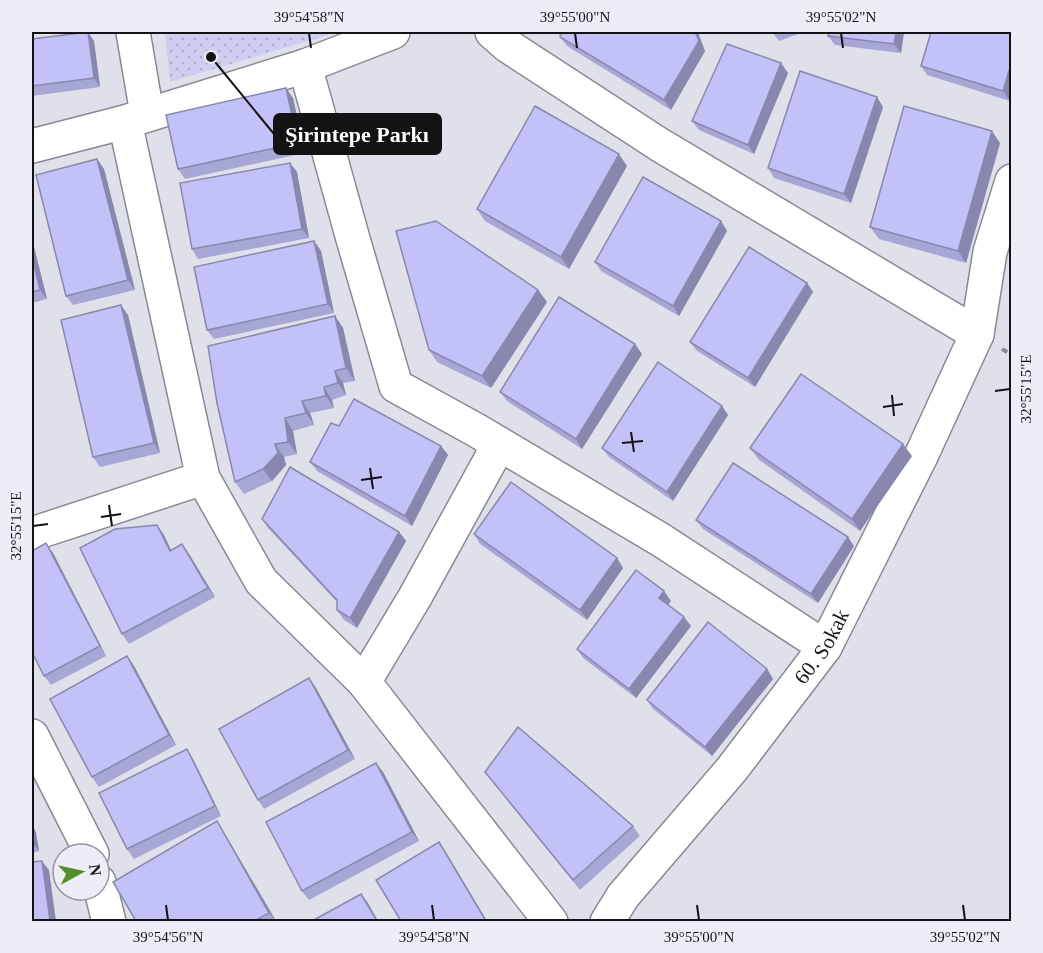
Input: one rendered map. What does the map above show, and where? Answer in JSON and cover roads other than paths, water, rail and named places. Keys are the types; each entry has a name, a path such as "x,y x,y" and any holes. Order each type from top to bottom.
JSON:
{"street":[{"path":"133,32 136,118 202,478 261,581 364,682 551,921"},
{"path":"32,146 136,118 305,66 393,32"},
{"path":"492,32 508,46 660,145 977,334"},
{"path":"305,66 396,386 476,430 661,540 825,647"},
{"name":"60. Sokak","path":"607,921 623,896 732,769 825,647 921,456 977,334 990,252 1011,181"},
{"path":"364,682 415,597 491,459 496,443"},
{"path":"32,534 202,478"},
{"path":"32,736 86,842"},
{"path":"104,902 109,921"}],"place":[{"name":"Şirintepe Parkı","path":"211,57"}]}
